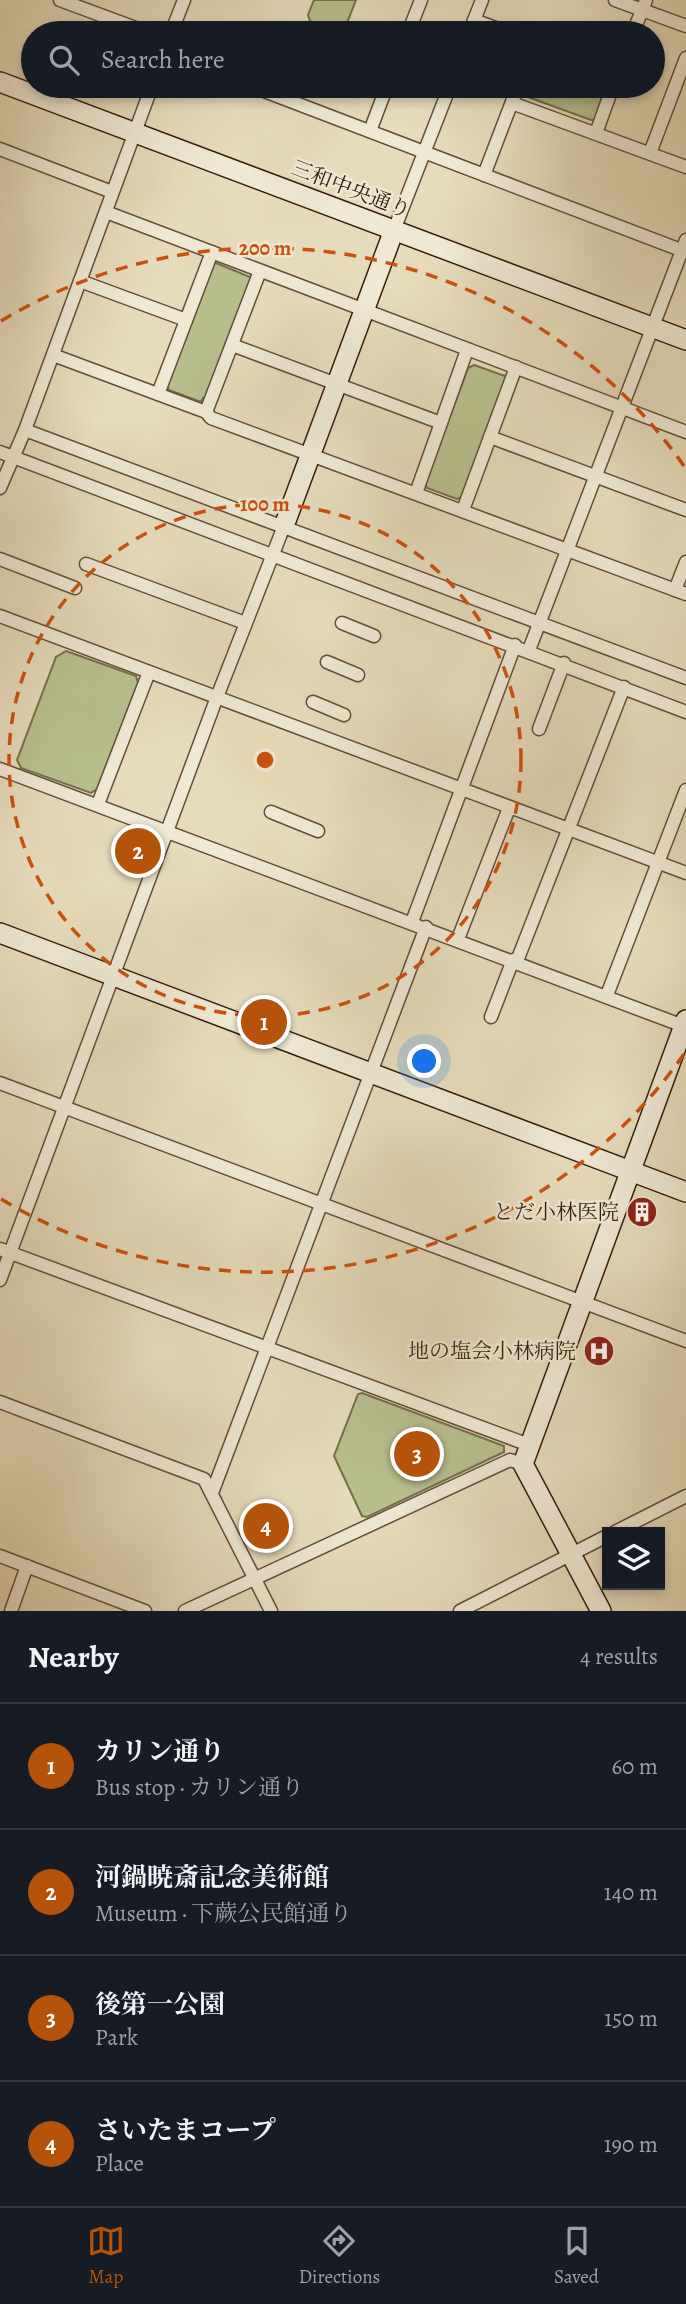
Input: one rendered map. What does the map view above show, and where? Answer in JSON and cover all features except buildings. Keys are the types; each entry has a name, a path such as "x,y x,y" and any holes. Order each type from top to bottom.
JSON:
{"street":[{"path":"176,21 184,0"},
{"path":"413,21 421,0"},
{"path":"474,20 482,0"},
{"path":"615,0 644,5 686,26"},
{"path":"65,1 118,21"},
{"path":"650,153 686,58"},
{"name":"三和中央通り","path":"0,82 21,90"},
{"name":"三和中央通り","path":"43,98 686,340"},
{"path":"0,488 25,430 147,98"},
{"path":"283,98 484,175 685,247 528,650"},
{"path":"370,131 382,98"},
{"path":"0,1280 5,1251 64,1106 445,98"},
{"path":"484,175 514,98"},
{"path":"596,133 609,98"},
{"path":"512,103 686,167"},
{"path":"0,149 112,192"},
{"path":"106,212 686,432"},
{"path":"158,394 212,252"},
{"path":"206,412 260,271"},
{"path":"80,281 186,320"},
{"path":"232,345 441,423"},
{"path":"416,493 467,350"},
{"path":"53,355 206,412 211,418 681,592 686,562"},
{"path":"463,510 516,368"},
{"path":"25,430 686,678"},
{"path":"490,437 686,510"},
{"path":"0,452 564,663 686,712"},
{"path":"0,559 75,588"},
{"path":"86,564 245,623"},
{"path":"0,616 686,873"},
{"path":"342,624 373,636"},
{"path":"412,922 515,645"},
{"path":"327,662 359,675"},
{"path":"539,729 564,663"},
{"path":"98,804 149,672"},
{"path":"491,1017 569,830 624,687"},
{"path":"313,702 344,715"},
{"path":"0,769 685,1024 523,1464"},
{"path":"607,995 658,863 681,816 686,790"},
{"path":"458,939 509,807"},
{"path":"271,812 318,831"},
{"path":"212,1493 426,927"},
{"path":"0,933 686,1192"},
{"path":"0,1083 686,1341"},
{"path":"5,1251 530,1445"},
{"path":"0,1402 204,1479 271,1611"},
{"path":"185,1611 510,1460 523,1464 601,1611"},
{"path":"625,1527 686,1496"},
{"path":"460,1611 602,1539"},
{"path":"0,1556 145,1611"},
{"path":"11,1611 27,1566"}],"green space":[{"path":"314,0 356,0 348,21 310,21 308,15"},
{"path":"530,98 604,98 596,119 591,120"},
{"path":"216,263 250,277 251,282 206,399 203,398 201,402 169,390 167,385 211,266"},
{"path":"474,365 505,376 506,382 462,497 457,499 427,488 425,483 468,368"},
{"path":"66,651 136,676 138,683 97,789 91,793 21,768 17,760 56,657"},
{"path":"362,1393 504,1446 504,1452 367,1517 362,1516 334,1456 358,1394"}],"place":[{"name":"河鍋暁斎記念美術館","path":"138,851"},
{"name":"カリン通り","path":"264,1022"},
{"name":"とだ小林医院","path":"642,1212"},
{"name":"地の塩会小林病院","path":"599,1351"},
{"name":"後第一公園","path":"417,1454"},
{"name":"さいたまコープ","path":"266,1526"}]}
